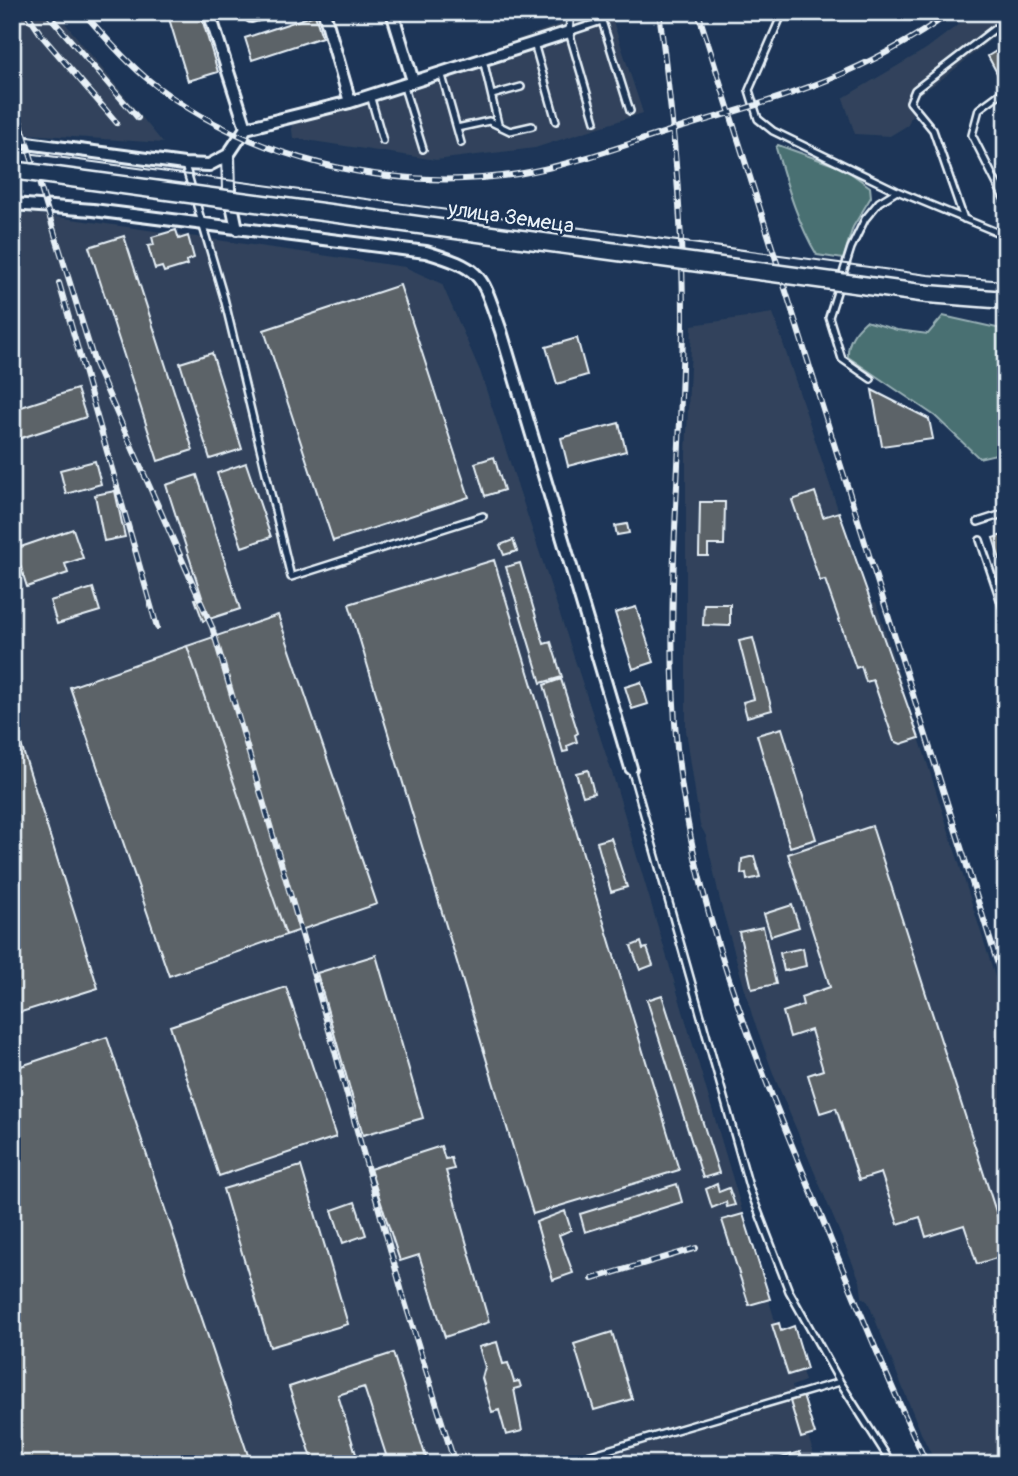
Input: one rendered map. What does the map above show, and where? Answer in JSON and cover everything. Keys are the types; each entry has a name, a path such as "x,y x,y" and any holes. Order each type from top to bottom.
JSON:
{"main road":[{"name":"улица Земеца","path":"12,170 928,294 1006,300"}],"street":[{"path":"209,12 246,128"},
{"path":"251,16 265,12"},
{"path":"324,12 350,102"},
{"path":"392,12 408,82"},
{"path":"12,141 209,165 228,155 246,128 350,102 569,33"},
{"path":"228,155 229,190 237,229"},
{"path":"12,204 93,210 426,252 465,264 484,283 631,768"}],"lane":[{"path":"571,12 569,33 595,121"},
{"path":"783,12 749,90 758,119 773,131 897,191 1006,236"},
{"path":"964,219 933,130 910,102 915,90 1006,20"},
{"path":"569,33 602,21 630,111"},
{"path":"534,44 556,121"},
{"path":"483,59 498,124"},
{"path":"441,72 461,143"},
{"path":"408,82 424,149"},
{"path":"492,95 521,88"},
{"path":"1002,92 979,109 972,135 1006,202"},
{"path":"370,95 383,141"},
{"path":"457,128 489,121 510,131 532,126"},
{"path":"184,164 204,225 291,577 482,516"},
{"path":"872,379 842,359 829,317 851,248 865,219 879,202 897,191"},
{"path":"978,523 1006,513"},
{"path":"980,540 1006,614"},
{"path":"631,768 750,1190 789,1291 892,1464"},
{"path":"578,1464 577,1459 841,1382"}],"shaded area":[{"path":"12,12 56,12 163,143 12,133"},
{"path":"568,12 610,12 643,113 535,148 436,160 293,138 291,123 313,112 569,21"},
{"path":"975,12 1006,12 1006,27 919,95 908,125 890,136 855,134 843,98 926,49"},
{"path":"12,213 37,214 405,267 442,284 480,371 614,779 781,1341 791,1338 805,1381 792,1386 817,1464 12,1464"},
{"path":"773,313 869,603 876,602 1006,1011 1006,1464 936,1464 921,1433 868,1302 862,1297 860,1281 774,1076 752,1015 721,905 706,836 700,825 686,730 686,453 692,325"}],"green space":[{"path":"778,145 845,169 870,187 871,197 853,227 843,259 817,255 793,203 776,148"},
{"path":"943,316 1006,330 1005,452 979,458 935,416 848,357 852,337 866,321 897,330 928,334"}],"building":[{"path":"167,12 200,12 218,72 188,81"},
{"path":"457,12 473,12 474,15 459,19"},
{"path":"315,15 322,37 252,60 245,38"},
{"path":"1006,45 1006,90 988,56"},
{"path":"176,230 179,239 188,236 194,258 186,261 187,265 164,272 162,267 155,269 148,246 154,245 152,237"},
{"path":"124,236 193,450 158,461 89,247"},
{"path":"400,285 469,497 333,541 264,330"},
{"path":"577,338 587,375 557,384 546,347"},
{"path":"212,353 242,449 210,459 180,363"},
{"path":"12,386 19,407 12,409"},
{"path":"77,389 86,417 12,441 12,410"},
{"path":"872,390 929,419 933,439 882,446"},
{"path":"619,423 626,451 568,466 561,438"},
{"path":"494,457 504,490 485,496 475,463"},
{"path":"95,461 101,484 66,494 60,470"},
{"path":"246,463 271,537 242,547 217,473"},
{"path":"197,475 240,609 203,621 195,599 202,597 166,485"},
{"path":"115,491 125,537 104,541 95,495"},
{"path":"815,492 823,517 839,512 919,738 901,744 894,741 873,680 866,682 861,666 856,668 825,580 820,581 792,500"},
{"path":"700,502 725,502 724,545 708,545 708,556 699,556"},
{"path":"627,524 629,533 617,535 615,526"},
{"path":"73,529 83,558 65,564 68,573 27,587 15,549"},
{"path":"1006,534 1006,578 993,538"},
{"path":"513,540 517,551 504,555 500,545"},
{"path":"494,560 679,1170 533,1214 349,604"},
{"path":"520,563 544,644 551,642 562,677 541,683 506,567"},
{"path":"93,588 100,611 57,624 50,601"},
{"path":"704,604 730,604 730,626 703,625"},
{"path":"636,607 654,662 633,669 615,613"},
{"path":"278,615 377,904 286,935 187,646"},
{"path":"753,638 772,710 747,717 743,702 754,699 739,641"},
{"path":"187,646 286,935 169,976 70,687"},
{"path":"561,679 578,733 575,735 577,742 567,746 568,751 563,752 544,685"},
{"path":"641,682 648,704 632,709 625,687"},
{"path":"12,716 98,988 12,1015"},
{"path":"782,728 816,839 790,847 757,735"},
{"path":"588,770 594,793 583,796 576,773"},
{"path":"1006,810 1006,843 1004,843 995,813"},
{"path":"872,826 1006,1243 1006,1255 977,1264 964,1225 926,1237 920,1217 898,1224 881,1173 859,1180 836,1108 820,1113 808,1075 823,1070 811,1030 790,1037 783,1012 803,1005 801,997 830,987 788,854"},
{"path":"611,838 627,887 611,892 597,842"},
{"path":"754,856 760,877 747,880 746,873 741,874 742,859"},
{"path":"792,905 799,927 771,936 764,914"},
{"path":"763,927 776,984 752,989 739,932"},
{"path":"641,942 643,949 647,948 653,965 640,970 631,946"},
{"path":"803,948 806,966 784,971 780,953"},
{"path":"376,955 423,1118 363,1135 317,973"},
{"path":"286,987 336,1137 219,1176 170,1026"},
{"path":"662,995 719,1173 703,1178 647,1000"},
{"path":"107,1037 251,1464 12,1464 12,1069"},
{"path":"441,1146 445,1159 451,1158 454,1169 446,1171 489,1322 445,1337 419,1255 400,1261 370,1169"},
{"path":"301,1166 348,1324 270,1347 223,1189"},
{"path":"677,1184 682,1202 585,1232 580,1214"},
{"path":"717,1184 719,1192 729,1188 735,1205 727,1207 726,1202 712,1208 706,1189"},
{"path":"355,1202 366,1235 343,1243 332,1210"},
{"path":"565,1211 571,1230 559,1235 573,1273 553,1280 536,1222"},
{"path":"743,1214 770,1299 749,1305 722,1220"},
{"path":"779,1323 781,1331 794,1326 807,1369 788,1375 772,1325"},
{"path":"612,1332 632,1399 594,1410 574,1344"},
{"path":"497,1342 503,1364 508,1363 514,1382 519,1381 521,1387 514,1389 522,1431 506,1435 499,1410 492,1412 482,1378 485,1367 479,1347"},
{"path":"393,1353 428,1464 389,1464 364,1387 338,1395 359,1464 314,1464 289,1387"},
{"path":"803,1396 815,1434 801,1438 790,1401"},
{"path":"800,1452 803,1464 762,1464"}],"tram line":[{"path":"12,151 928,275 1006,281"}],"railway":[{"path":"26,12 42,36 117,123"},
{"path":"46,12 138,118"},
{"path":"83,12 145,77 185,106 228,130 274,149 322,164 371,174 420,179 470,179 539,170 757,105 856,68 919,34 951,12"},
{"path":"659,12 676,166 683,281 672,641 677,748 685,806 711,920 747,1031 868,1329 927,1464"},
{"path":"698,12 1006,990"},
{"path":"12,95 95,364 212,627 310,962 404,1299 455,1464"},
{"path":"59,283 157,627"},
{"path":"592,1279 696,1248"}]}
